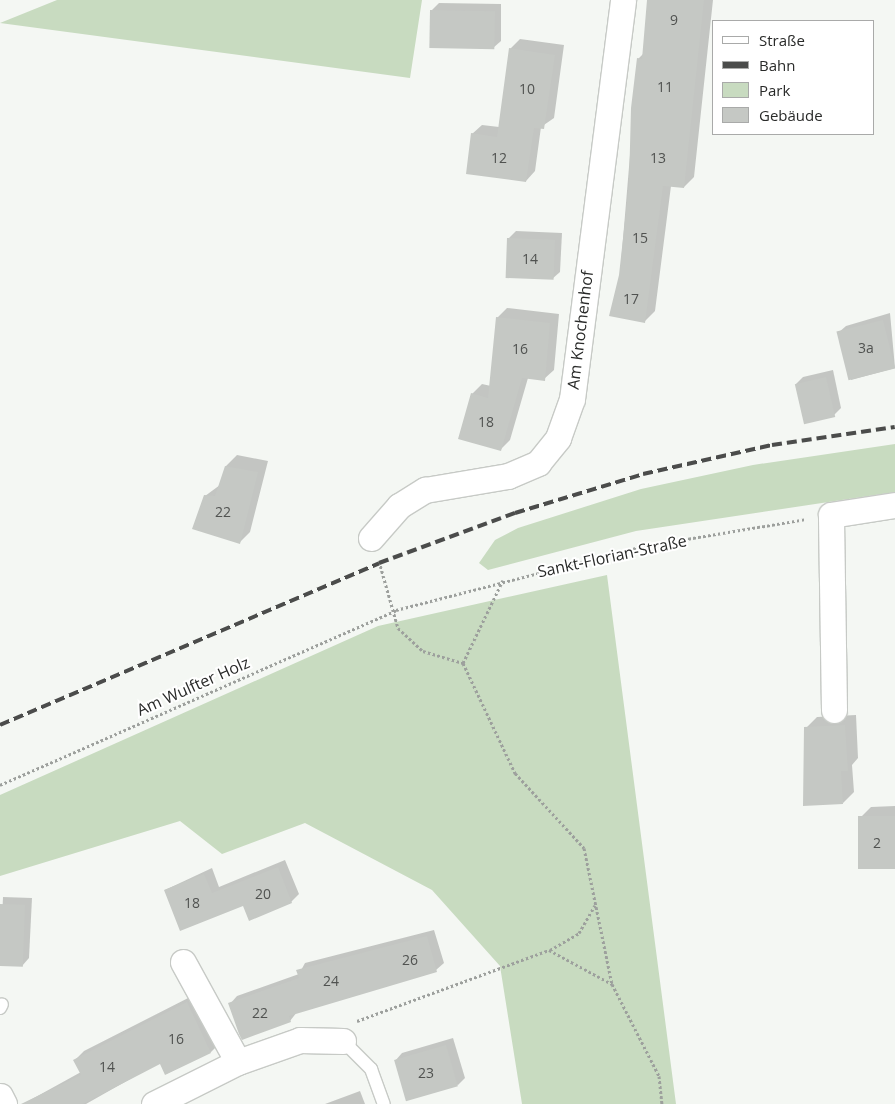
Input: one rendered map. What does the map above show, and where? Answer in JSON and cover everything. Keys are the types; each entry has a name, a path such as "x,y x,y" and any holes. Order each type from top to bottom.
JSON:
{"street":[{"name":"Am Knochenhof","path":"371,538 399,506 425,490 508,476 538,463 558,438 572,399 623,0"},
{"path":"834,710 831,515 895,505"},
{"path":"183,962 238,1062"},
{"path":"154,1104 238,1062 300,1040 342,1041"},
{"path":"0,1096 4,1104"}],"lane":[{"path":"342,1041 371,1069 384,1104"}],"path":[{"name":"Sankt-Florian-Straße","path":"396,610 504,579 639,547 831,515"},
{"path":"371,538 396,610 398,628 423,651 463,663 514,773 584,848 612,984 659,1076 662,1104"},
{"path":"463,663 504,579"},
{"name":"Am Wulfter Holz","path":"0,785 396,610"},
{"path":"342,1041 359,1019 549,950 579,933 595,904"},
{"path":"549,950 612,984"}],"green space":[{"path":"57,0 422,0 410,78 0,23"},
{"path":"895,444 895,492 636,531 488,570 479,563 495,540 518,528 641,489 753,465"},
{"path":"607,575 676,1104 522,1104 500,966 432,890 305,823 222,854 180,821 0,876 0,795 378,626"}],"building":[{"path":"647,0 704,0 684,188 663,186 645,323 609,316 619,275 629,184 631,108 637,58 642,59"},
{"path":"430,10 495,11 494,49 429,48"},
{"path":"509,48 555,55 544,129 534,128 526,182 466,174 471,133 497,137"},
{"path":"507,238 555,240 554,280 506,278"},
{"path":"496,317 550,323 545,381 522,378 501,451 458,439 471,393 488,398"},
{"path":"883,320 895,369 849,380 836,332"},
{"path":"826,377 835,417 804,424 795,384"},
{"path":"225,466 258,472 240,544 192,529 204,495 215,496"},
{"path":"845,725 848,771 841,771 843,804 803,806 804,727"},
{"path":"858,816 895,816 895,869 858,869"},
{"path":"278,867 292,903 249,921 243,906 180,931 164,890 204,874 212,893"},
{"path":"0,904 25,905 23,967 0,966"},
{"path":"427,936 437,972 289,1016 291,1022 242,1040 228,1003 299,978 296,970"},
{"path":"187,1002 211,1053 165,1075 160,1064 83,1104 21,1104 81,1075 73,1060"},
{"path":"446,1045 458,1086 406,1101 394,1060"}],"railway":[{"path":"0,725 379,563 515,513 643,474 772,445 895,427"}]}
